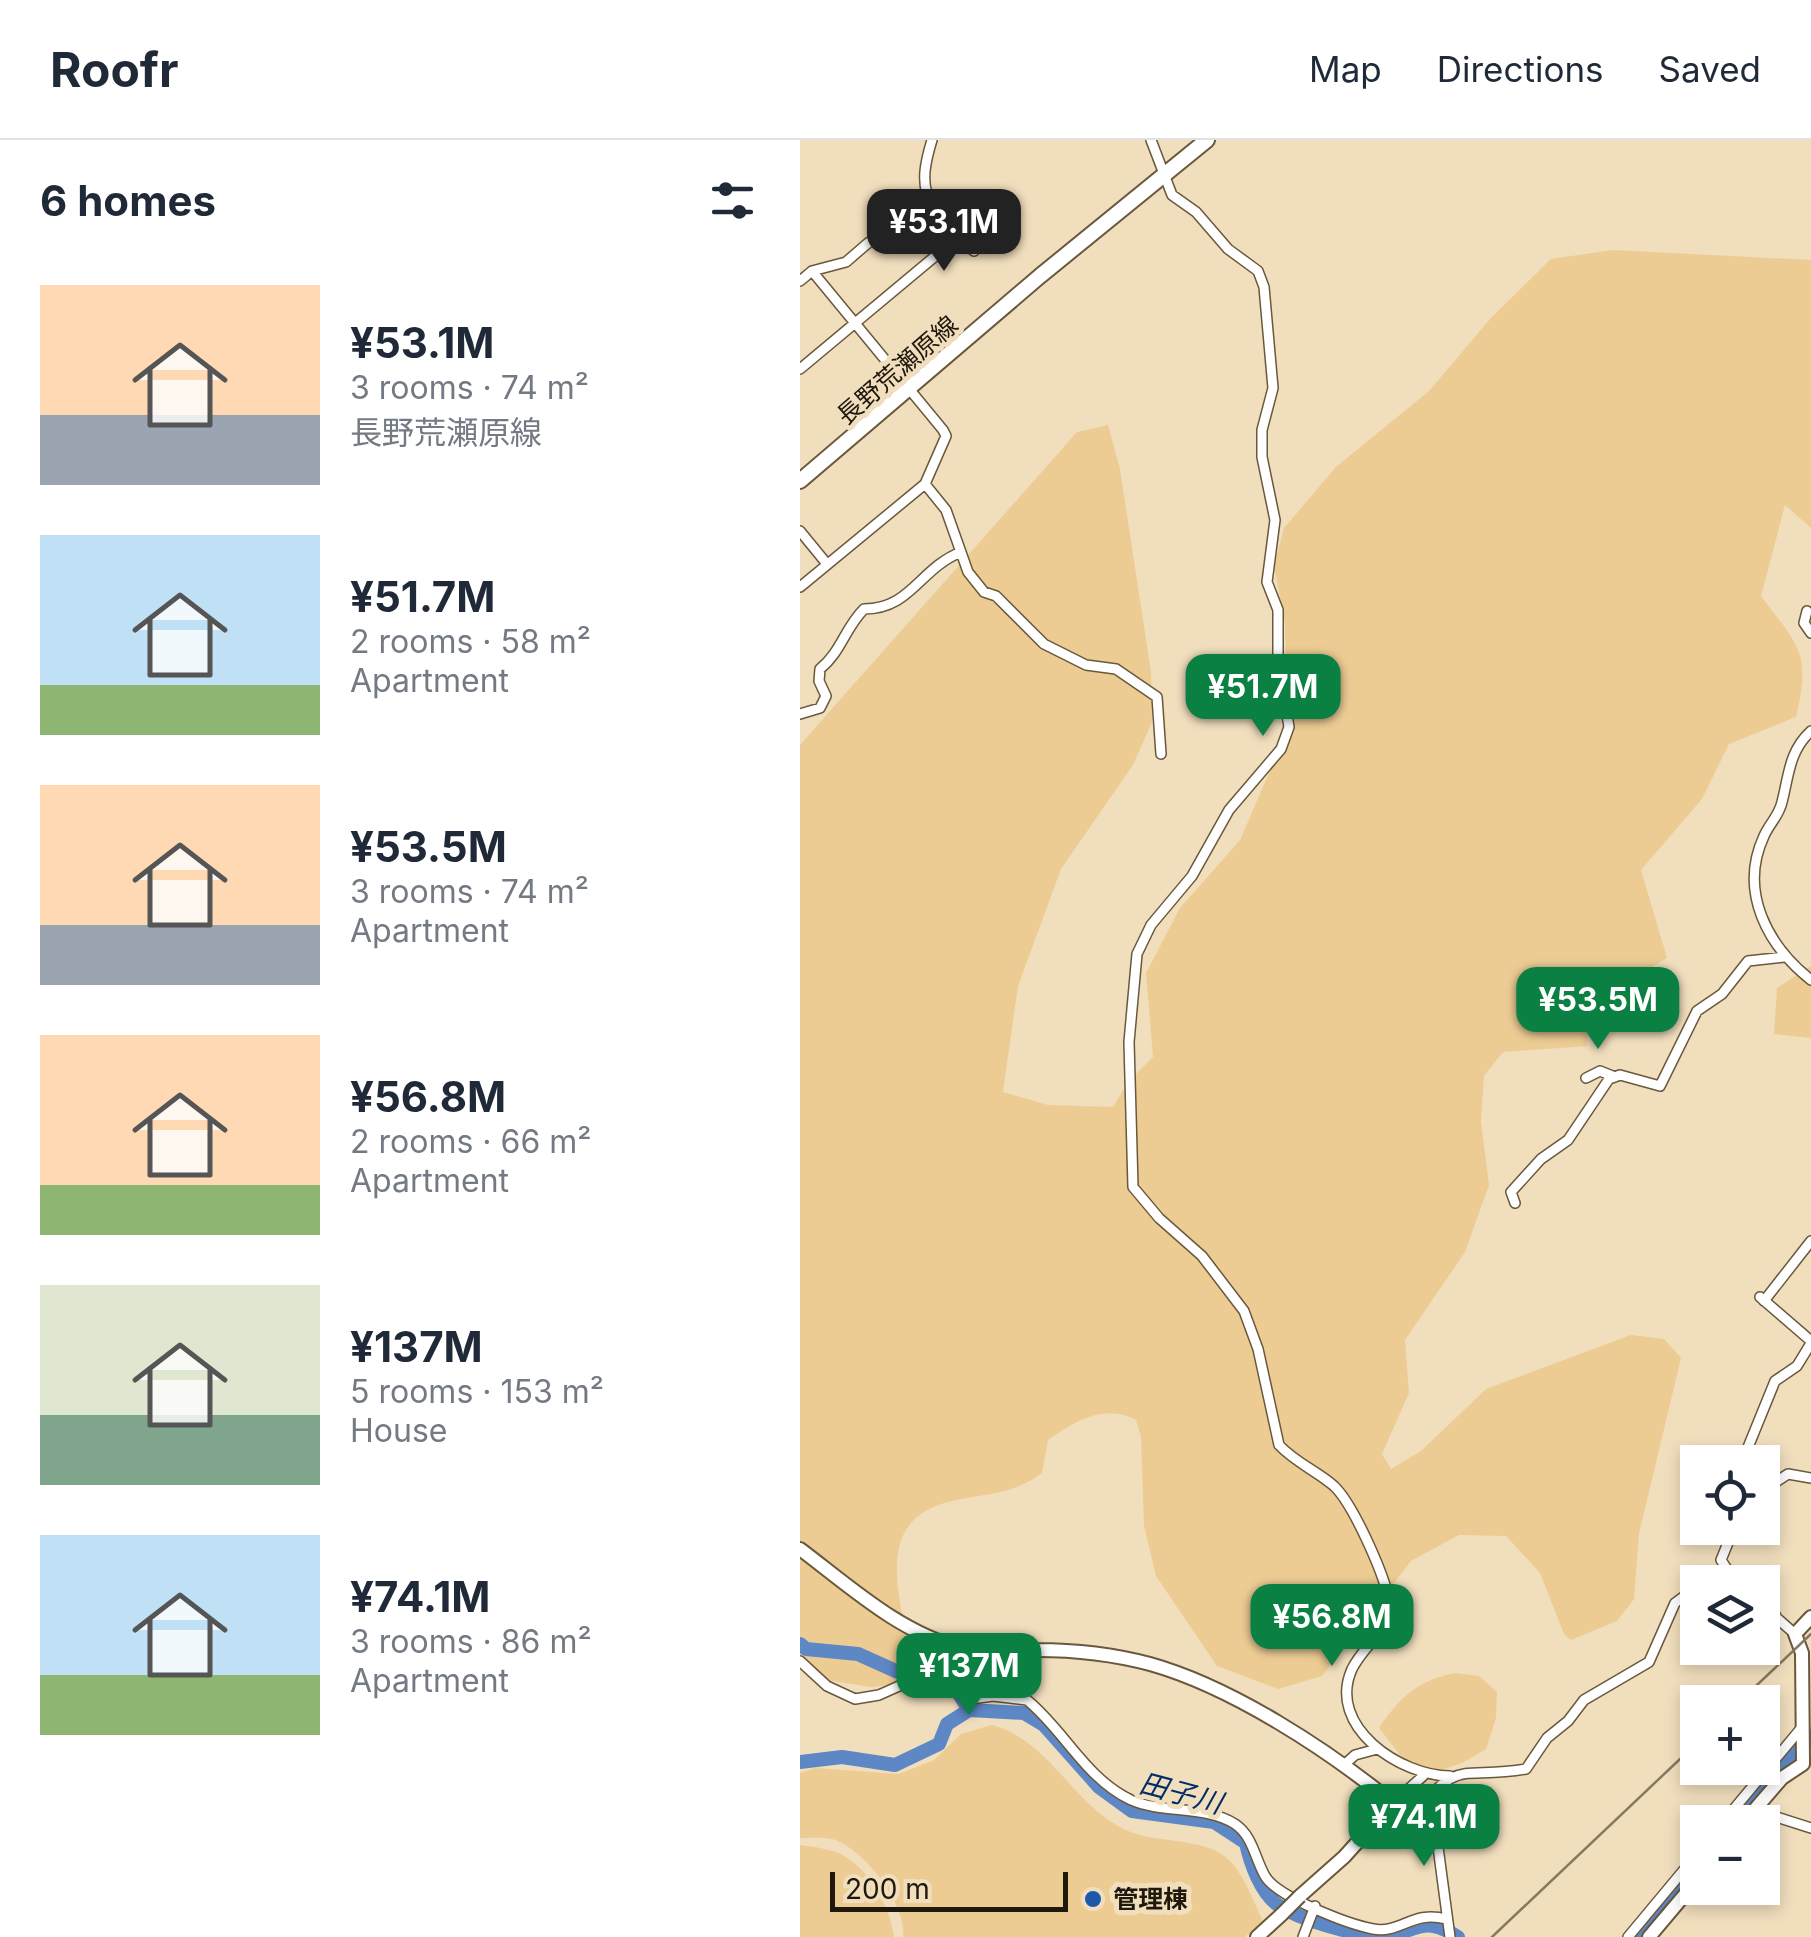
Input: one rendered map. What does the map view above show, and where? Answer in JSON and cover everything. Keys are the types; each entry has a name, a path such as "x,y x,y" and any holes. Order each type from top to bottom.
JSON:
{"main road":[{"name":"長野荒瀬原線","path":"800,481 1040,276 1208,140"}],"street":[{"path":"932,140 922,174 934,211 974,251"},
{"path":"1151,140 1172,195 1196,212 1228,250 1258,270 1264,287 1274,388 1266,405 1262,457 1275,520 1266,582 1278,610 1278,661 1289,727 1280,749 1229,810 1192,876 1151,925 1137,954 1129,1042 1134,1187 1159,1218 1202,1256 1244,1312 1258,1349 1279,1446 1339,1490 1384,1584 1389,1601 1384,1626 1352,1669 1348,1685 1353,1716 1377,1750 1422,1776 1526,1769 1547,1738 1568,1722 1584,1700 1649,1662 1660,1632 1680,1599"},
{"path":"800,281 812,272 846,262 868,243 916,215 934,211"},
{"path":"800,370 958,238"},
{"path":"800,587 925,484 946,436 812,272"},
{"path":"925,484 946,510 961,552 984,592 996,596 1044,644 1086,665 1116,669 1157,698 1161,754"},
{"path":"800,531 827,564"},
{"path":"800,714 820,708 826,696 820,670 836,656 852,622 864,609 886,609 911,591 936,562 961,552"},
{"path":"1807,611 1804,623 1811,634"},
{"path":"1811,731 1790,762 1782,804 1760,848 1756,888 1759,917 1784,957 1811,980"},
{"path":"1586,1078 1600,1071 1660,1086 1696,1011 1722,994 1748,961 1784,957"},
{"path":"1515,1203 1511,1192 1541,1158 1568,1140 1615,1077"},
{"path":"1749,1445 1775,1381 1797,1366 1811,1342 1762,1299 1811,1241"},
{"path":"1780,1478 1788,1474 1811,1478"},
{"path":"800,1549 894,1618 928,1636 961,1648 1095,1652 1154,1666 1220,1695 1345,1764 1414,1816 1438,1846 1449,1927 1420,1914 1388,1929 1372,1929 1286,1897 1266,1878 1238,1826 1221,1817 1142,1804 1118,1793 1078,1758 1027,1700 994,1696 972,1699 944,1668"},
{"path":"1795,1634 1811,1617"},
{"path":"1758,1805 1782,1778 1807,1763 1803,1729 1807,1654 1795,1634 1780,1621"},
{"path":"800,1661 827,1686 855,1699 879,1695 944,1668 1020,1669 1030,1664 1034,1650"},
{"path":"1737,1805 1803,1729"},
{"path":"1345,1764 1356,1755 1377,1750"},
{"path":"1257,1937 1344,1857 1422,1776"},
{"path":"1414,1816 1441,1781 1450,1776"},
{"path":"1780,1818 1811,1828"},
{"path":"1649,1937 1680,1885"},
{"path":"1628,1937 1680,1890"},
{"path":"1302,1937 1315,1906"}],"shaded area":[{"path":"1613,250 1811,260 1811,528 1785,505 1761,596 1799,652 1802,678 1796,717 1729,744 1702,799 1641,870 1667,958 1637,976 1589,985 1587,1046 1503,1052 1484,1076 1481,1121 1489,1185 1465,1252 1405,1340 1409,1393 1382,1454 1391,1469 1421,1451 1486,1389 1631,1335 1664,1339 1681,1358 1639,1534 1634,1599 1617,1621 1571,1640 1564,1634 1540,1573 1506,1536 1459,1535 1411,1561 1322,1676 1278,1689 1217,1666 1156,1576 1144,1526 1141,1437 1136,1420 1102,1414 1069,1426 1048,1440 1042,1473 1031,1480 1008,1490 948,1502 921,1514 905,1531 898,1553 897,1578 913,1683 871,1687 807,1677 800,1665 800,745 1077,432 1108,425 1120,469 1151,672 1152,722 1133,765 1061,869 1018,986 1003,1092 1048,1105 1113,1107 1128,1082 1153,1057 1146,973 1180,908 1240,840 1279,750 1287,703 1285,623 1274,566 1284,528 1336,467 1429,391 1491,318 1551,259"},
{"path":"1811,966 1811,1038 1774,1034 1777,988"},
{"path":"1455,1673 1479,1676 1497,1692 1496,1718 1486,1749 1462,1763 1418,1778 1379,1728 1411,1692 1430,1680"},
{"path":"992,1725 1029,1743 1101,1815 1118,1826 1144,1836 1200,1845 1223,1855 1241,1876 1263,1921 1245,1937 903,1937 903,1924 891,1894 857,1853 832,1839 800,1838 800,1773 816,1768 899,1774 934,1760 961,1734"},
{"path":"800,1845 836,1852 864,1872 889,1915 894,1937 800,1937"}],"waterway":[{"name":"田子川","path":"800,1644 806,1649 858,1654 905,1673 922,1652 933,1652 969,1710"},
{"name":"田子川","path":"969,1710 1024,1713 1044,1725 1099,1787 1132,1811 1214,1822 1246,1843 1261,1885 1272,1900 1288,1911 1326,1925 1377,1936 1434,1926 1458,1937"},
{"path":"800,1762 842,1757 895,1765 939,1744 947,1724 969,1710"},
{"name":"田子川","path":"1749,1805 1811,1736"},
{"name":"田子川","path":"1642,1937 1680,1888"}],"railway":[{"path":"1757,1685 1811,1634"},
{"path":"1492,1937 1680,1759"}],"place":[{"name":"管理棟","path":"1093,1899"}]}
